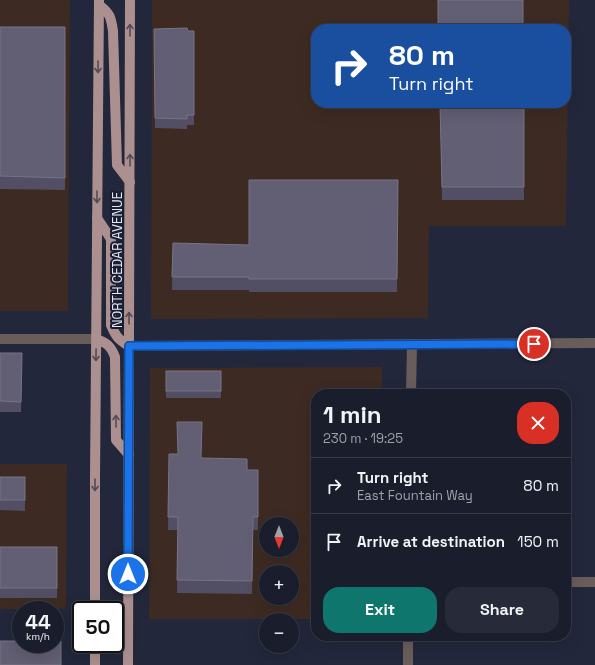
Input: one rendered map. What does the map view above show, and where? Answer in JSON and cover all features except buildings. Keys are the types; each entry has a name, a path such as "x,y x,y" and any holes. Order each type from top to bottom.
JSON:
{"main road":[{"name":"NORTH CEDAR AVENUE","path":"128,665 130,0"},
{"name":"NORTH CEDAR AVENUE","path":"95,601 98,3"},
{"path":"98,3 106,11 111,20 113,31 117,165 130,182"},
{"path":"97,218 111,239 111,325 118,340 129,346"},
{"path":"96,339 107,343 115,357 116,440 129,455"},
{"path":"95,653 95,665"}],"street":[{"path":"0,339 96,339"},
{"path":"129,346 595,343"},
{"path":"411,389 412,344"},
{"path":"571,582 595,582"},
{"path":"408,641 408,665"}],"shaded area":[{"path":"0,0 70,0 68,311 0,311"},
{"path":"152,0 569,0 569,24 311,24 311,108 568,108 566,226 429,226 428,318 151,319"},
{"path":"382,367 382,389 311,389 311,619 299,619 299,613 259,613 259,619 149,619 150,368"},
{"path":"0,464 67,464 66,609 64,609 64,601 12,601 12,609 0,609"}],"route":[{"path":"128,574 129,346 534,344"}]}
